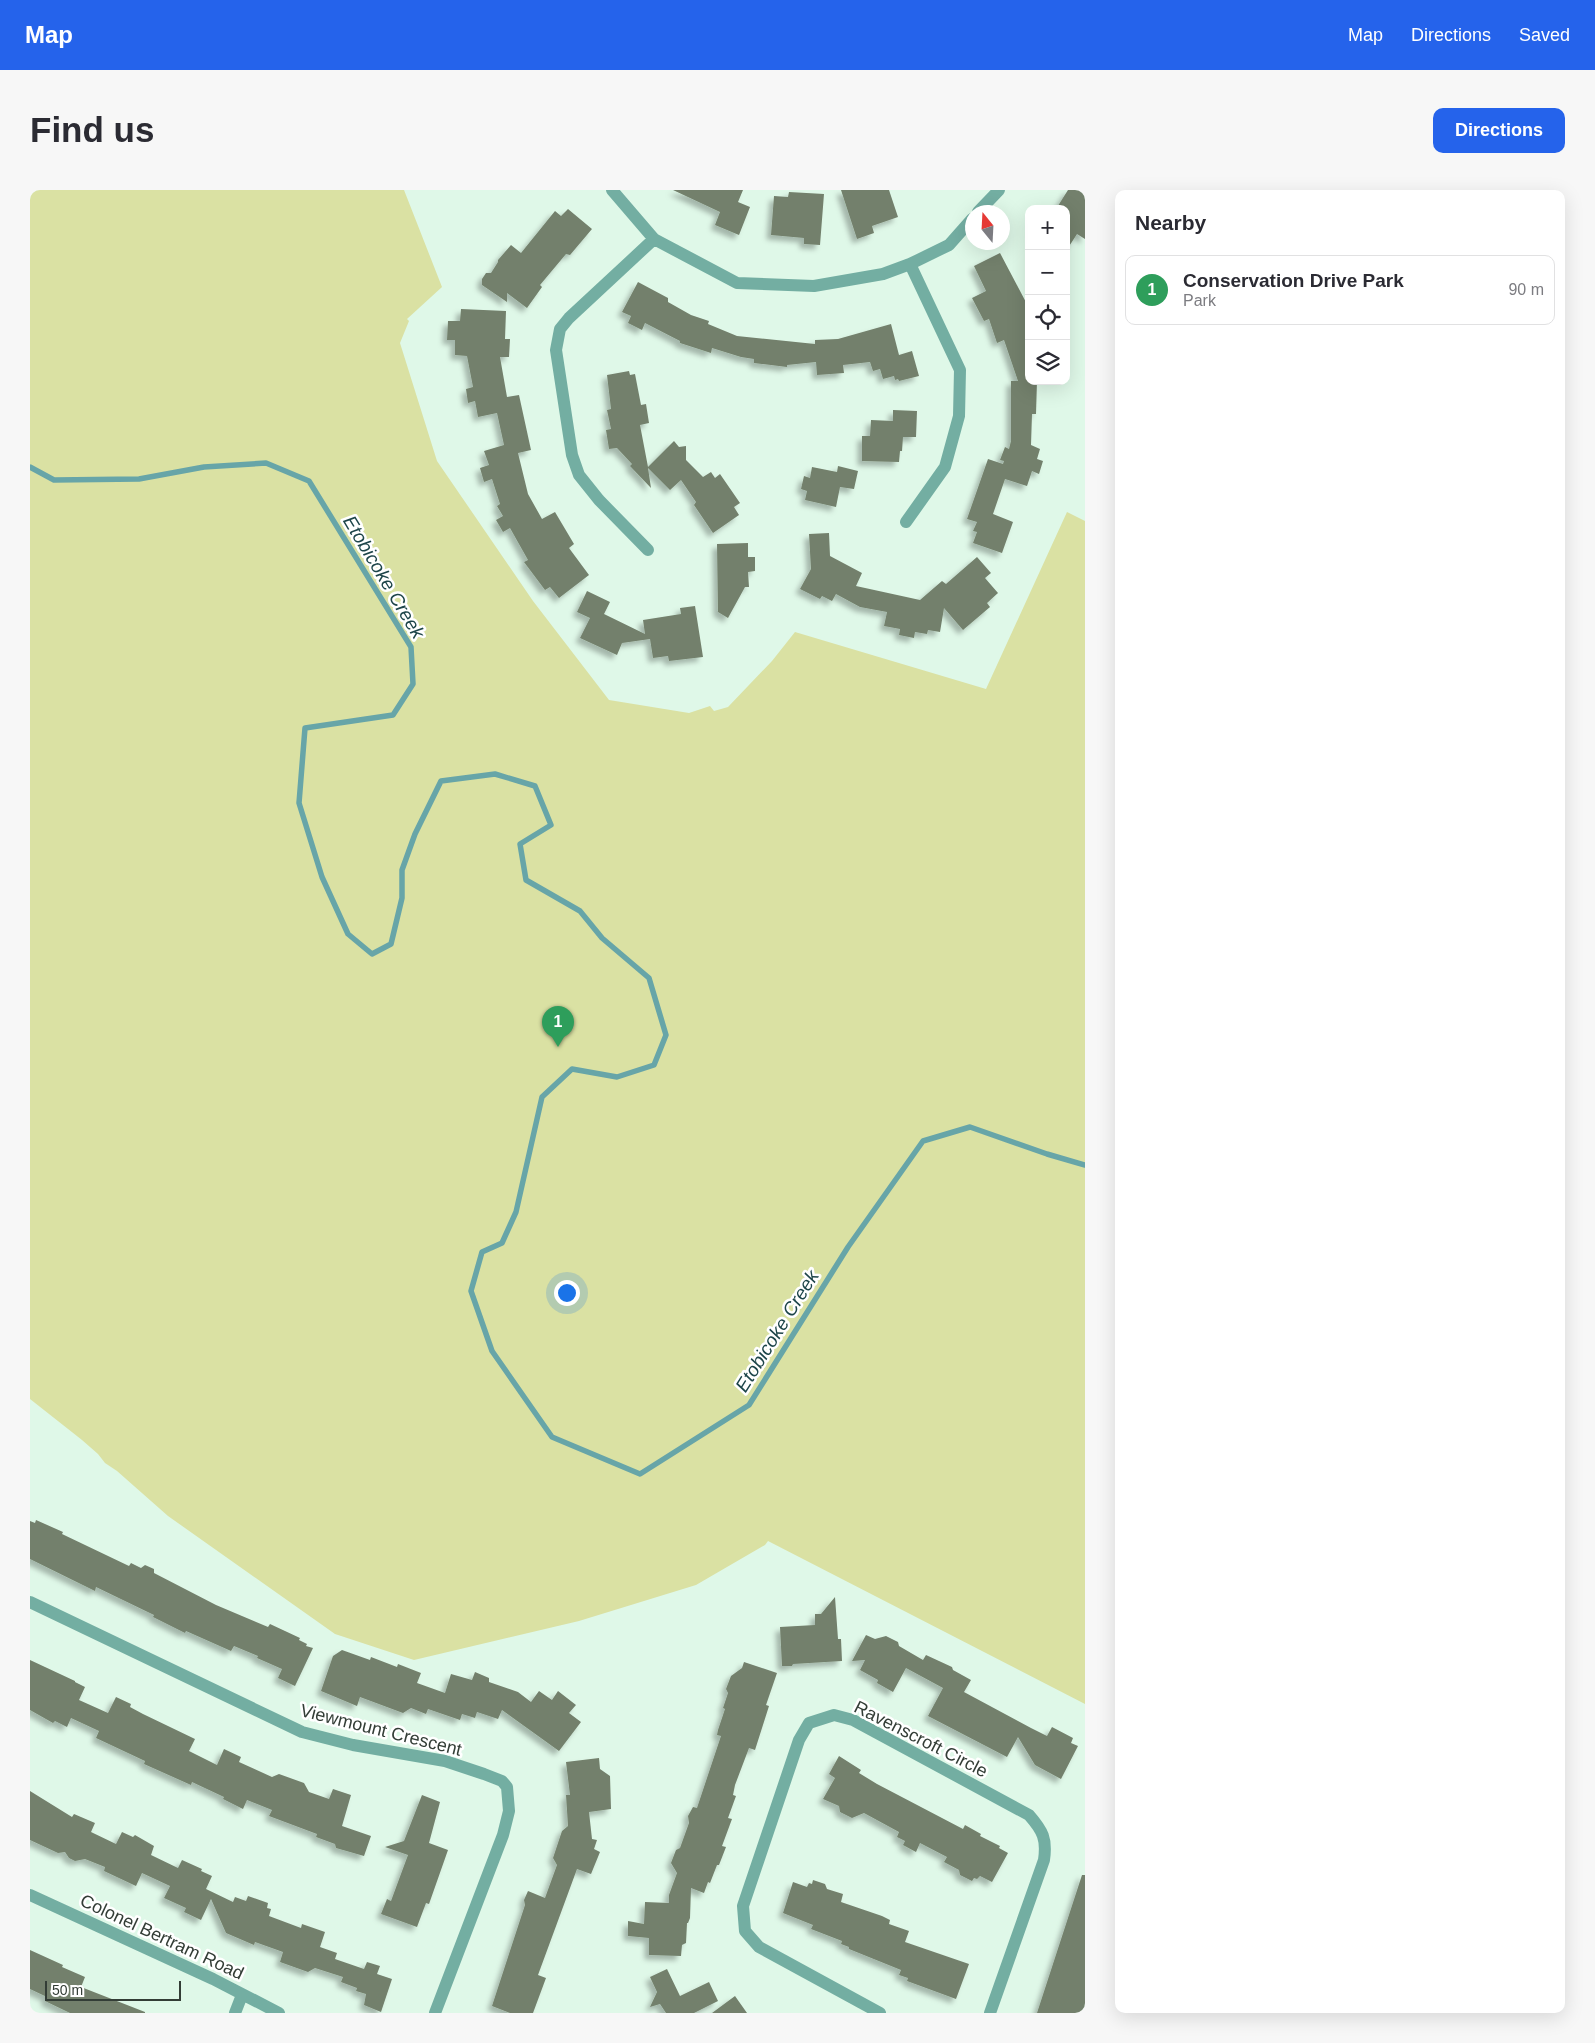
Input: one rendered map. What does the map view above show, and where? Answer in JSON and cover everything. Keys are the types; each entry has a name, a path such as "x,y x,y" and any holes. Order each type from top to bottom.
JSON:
{"street":[{"path":"612,190 654,240 737,283 814,286 883,274 910,264 949,245 965,227"},
{"path":"985,205 999,190"},
{"path":"648,550 599,500 579,475 572,455 556,350 560,329 569,318 654,240"},
{"path":"906,522 945,467 959,416 960,370 910,264"},
{"name":"Viewmount Crescent","path":"30,1602 302,1732 353,1745 445,1761 502,1781 507,1787 509,1811 503,1835 435,2013"},
{"name":"Ravenscroft Circle","path":"880,2013 759,1947 745,1931 743,1906 800,1740 809,1723 834,1715 853,1720 1029,1815 1041,1829 1046,1845 1044,1860 990,2013"},
{"name":"Colonel Bertram Road","path":"30,1895 212,1979 279,2013"},
{"path":"235,2013 242,1995"}],"green space":[{"path":"30,190 404,190 442,287 407,319 409,321 400,343 437,461 533,601 609,700 689,713 710,706 714,711 728,707 772,661 795,632 986,689 1067,512 1085,521 1085,1704 768,1541 765,1545 696,1585 579,1621 414,1660 335,1634 168,1516 117,1471 105,1463 82,1440 30,1399"}],"building":[{"path":"673,190 743,190 738,202 750,207 739,235 715,225 720,212"},
{"path":"841,190 889,190 898,217 872,226 874,233 857,239"},
{"path":"1068,190 1085,190 1085,239 1077,234 1070,245 1070,205 1059,205"},
{"path":"789,192 824,194 820,245 804,244 804,238 771,235 774,196 788,197"},
{"path":"568,209 592,229 570,255 566,254 540,285 542,287 527,308 507,293 507,302 482,285 482,279 486,273 491,273 498,260 511,245 521,253 555,211 561,216"},
{"path":"1000,253 1025,300 1025,385 1037,385 1036,414 1032,414 1031,445 1040,449 1037,459 1043,461 1039,474 1032,471 1027,486 1005,479 993,514 1013,522 1002,553 973,543 977,532 973,531 977,522 967,519 988,459 1003,464 1004,461 1000,460 1005,447 1009,449 1011,441 1011,381 1018,381 1004,340 997,343 989,319 984,321 972,298 986,291 974,266"},
{"path":"638,282 668,298 668,302 691,315 709,321 708,324 737,336 815,344 815,340 838,339 891,324 899,355 912,351 919,376 899,381 898,379 895,380 894,376 883,379 880,369 873,371 870,362 843,365 844,373 817,375 816,362 787,365 787,367 754,363 754,359 712,348 711,353 680,343 680,341 645,323 642,330 628,323 631,316 622,312"},
{"path":"461,309 506,311 505,339 510,339 509,357 500,357 507,397 519,395 531,450 518,453 528,494 542,519 555,512 574,544 569,548 589,575 559,598 550,587 545,590 524,562 528,560 510,528 503,532 496,520 503,516 497,506 500,504 492,479 484,482 480,468 489,465 484,451 504,445 497,413 478,417 475,401 468,403 466,389 473,387 467,356 455,355 455,340 447,340 448,321 460,321"},
{"path":"629,371 630,375 635,374 641,405 646,404 649,423 640,425 648,467 674,441 679,447 686,446 686,460 703,477 711,472 715,478 720,474 740,503 734,507 739,515 713,533 694,505 696,502 681,480 670,490 648,468 651,488 630,466 632,464 617,448 609,449 606,430 611,429 607,410 611,409 607,375"},
{"path":"893,410 917,411 916,437 903,437 899,462 862,461 862,436 870,436 871,420 893,421"},
{"path":"838,466 858,471 854,489 840,487 836,507 805,500 807,491 801,489 804,476 810,478 812,467 837,472"},
{"path":"829,533 830,556 862,573 856,586 920,600 942,581 946,584 977,557 991,573 985,578 998,593 987,603 990,607 963,630 944,608 940,632 928,630 927,634 915,632 914,638 899,635 900,629 884,626 887,612 860,607 836,594 832,601 822,596 820,599 800,589 811,569 809,534"},
{"path":"748,543 748,557 755,557 755,571 748,572 749,587 745,587 728,618 718,612 717,544"},
{"path":"587,591 610,602 604,614 645,634 643,620 681,614 680,608 695,606 703,657 669,661 668,656 653,658 650,639 622,643 617,655 580,638 590,618 577,612"},
{"path":"36,1520 129,1566 131,1563 141,1568 145,1565 154,1569 154,1573 216,1605 268,1627 270,1624 300,1638 299,1640 307,1644 306,1646 313,1648 295,1686 278,1678 282,1669 257,1658 258,1656 234,1646 231,1651 186,1631 185,1633 153,1617 154,1615 96,1587 95,1591 30,1559 30,1521 35,1523"},
{"path":"835,1597 838,1639 841,1639 842,1661 782,1666 780,1627 815,1625 815,1614 821,1614"},
{"path":"866,1635 875,1639 886,1636 923,1660 926,1655 952,1667 953,1670 971,1680 964,1692 1047,1736 1052,1727 1073,1738 1071,1743 1078,1746 1061,1779 1035,1765 1018,1737 1007,1757 928,1716 943,1688 906,1668 893,1692 877,1683 878,1680 860,1670 865,1660 852,1661"},
{"path":"342,1650 370,1660 371,1657 397,1667 398,1664 421,1673 417,1683 445,1693 451,1674 472,1680 475,1672 489,1678 489,1682 518,1692 531,1702 539,1691 552,1700 558,1691 576,1705 569,1713 581,1722 559,1751 502,1710 498,1719 477,1712 475,1718 462,1714 460,1720 428,1709 426,1714 411,1708 403,1713 360,1697 357,1706 321,1691 333,1656"},
{"path":"30,1660 85,1687 79,1700 108,1713 116,1697 131,1704 130,1707 143,1714 195,1739 189,1751 217,1765 224,1749 241,1757 239,1762 272,1777 279,1774 304,1783 309,1792 329,1799 333,1789 351,1795 342,1826 371,1836 364,1856 336,1848 335,1844 316,1837 317,1834 269,1816 272,1810 247,1800 243,1809 223,1799 224,1797 192,1782 191,1785 144,1764 145,1761 96,1738 99,1731 71,1718 67,1727 55,1721 53,1723 30,1710"},
{"path":"744,1662 777,1673 766,1705 769,1706 755,1750 749,1748 735,1785 733,1795 736,1796 728,1818 732,1819 722,1846 726,1847 704,1893 691,1888 690,1918 687,1923 686,1943 682,1945 681,1956 649,1955 649,1938 628,1936 628,1921 644,1924 645,1902 669,1903 669,1895 677,1873 671,1863 676,1850 680,1848 689,1823 688,1816 693,1807 697,1808 721,1736 717,1735 725,1709 723,1708 728,1693 726,1689 731,1676 742,1668"},
{"path":"839,1756 861,1770 859,1773 877,1784 963,1829 965,1825 981,1834 980,1836 1000,1846 999,1848 1008,1853 992,1882 980,1876 972,1881 960,1875 959,1870 944,1862 947,1857 920,1843 916,1852 903,1845 905,1841 897,1837 899,1832 864,1813 852,1818 840,1812 839,1806 823,1799 835,1778 829,1774"},
{"path":"599,1758 600,1769 610,1776 611,1809 589,1812 592,1839 597,1840 594,1849 600,1852 591,1874 577,1869 538,1975 546,1978 533,2013 510,2013 492,2006 528,1891 545,1898 557,1865 553,1858 562,1831 568,1826 566,1795 570,1795 566,1762"},
{"path":"30,1791 72,1817 74,1814 95,1823 91,1832 116,1844 122,1832 133,1837 135,1835 154,1846 151,1855 178,1868 182,1860 202,1869 201,1871 212,1876 206,1889 233,1902 235,1897 246,1901 248,1896 268,1903 267,1908 271,1909 269,1916 301,1928 302,1924 325,1932 320,1947 337,1953 335,1959 364,1969 367,1962 380,1966 377,1974 392,1979 381,2012 364,2005 366,1994 356,1991 357,1988 341,1982 343,1977 315,1968 308,1972 280,1962 283,1952 255,1942 254,1945 226,1933 211,1899 201,1920 184,1912 186,1908 164,1898 170,1886 142,1873 136,1886 104,1871 105,1867 85,1859 75,1861 69,1858 65,1852 58,1853 30,1840"},
{"path":"422,1795 440,1802 429,1843 448,1850 429,1904 426,1903 417,1927 381,1914 387,1899 391,1901 408,1855 385,1847 404,1841"},
{"path":"1082,1875 1085,1875 1085,2013 1037,2013"},
{"path":"813,1880 825,1884 827,1889 843,1894 841,1902 882,1916 890,1920 889,1924 909,1931 905,1942 969,1964 956,1999 907,1981 908,1978 899,1975 901,1970 849,1949 849,1947 841,1944 842,1941 811,1929 813,1925 783,1913 793,1882 807,1887 809,1883 812,1884"},
{"path":"30,1950 85,1977 81,1987 145,2013 70,2013 45,2001 47,1997 30,1989"},
{"path":"667,1969 680,1996 709,1982 718,2001 694,2013 666,2013 660,2004 650,2007 657,1992 650,1977"},
{"path":"735,1996 747,2013 712,2013"}],"waterway":[{"name":"Etobicoke Creek","path":"30,467 54,480 139,479 204,467 266,463 309,481 411,647 413,684 393,715 305,728 299,803 322,877 348,934 372,954 391,944 402,898 402,870 415,834 441,781 495,774 535,786 551,825 520,844 526,880 580,911 602,938 649,978 666,1035 654,1065 617,1077 572,1069 542,1097 516,1212 502,1243 482,1252 471,1291 492,1351 552,1437 640,1474 749,1405 848,1247 923,1141 970,1127 1085,1165"}],"place":[{"name":"Conservation Drive Park","path":"558,1047"}]}
